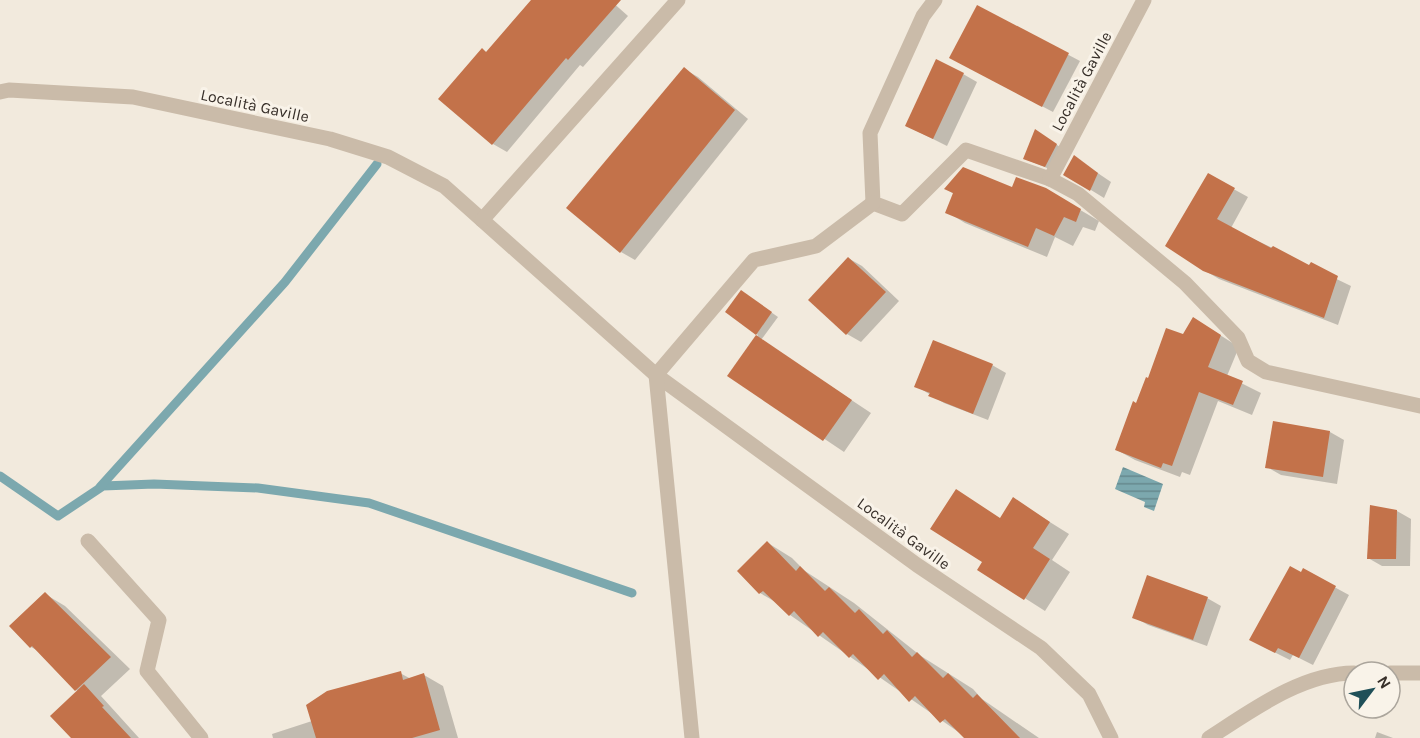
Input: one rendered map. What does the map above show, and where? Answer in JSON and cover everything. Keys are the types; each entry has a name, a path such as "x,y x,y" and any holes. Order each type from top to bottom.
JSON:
{"street":[{"path":"482,220 678,0"},
{"path":"873,203 870,133 924,16 935,0"},
{"name":"Località Gaville","path":"1050,179 1061,154 1144,0"},
{"name":"Località Gaville","path":"0,92 9,90 133,97 359,146 398,161 444,186 656,375 917,565 1041,648 1089,694 1111,738"},
{"path":"873,203 902,214 966,150 1050,179 1078,194 1185,283 1238,338 1248,361 1266,372 1420,406"},
{"path":"692,738 656,375 754,260 816,246 873,203"},
{"path":"88,541 159,620 147,671 201,738"},
{"path":"1209,738 1279,694 1342,673"},
{"path":"1402,673 1420,673"}],"water":[{"path":"1123,467 1163,484 1154,511 1144,507 1145,502 1115,489"}],"building":[{"path":"531,0 621,0 568,60 566,58 492,145 438,99 482,48 486,52"},
{"path":"977,5 1069,53 1042,107 949,58"},
{"path":"936,59 964,73 933,139 905,126"},
{"path":"684,67 735,110 620,253 566,208"},
{"path":"1035,129 1057,144 1045,167 1023,159"},
{"path":"1074,155 1098,173 1090,191 1063,175"},
{"path":"963,167 1012,187 1016,177 1046,188 1081,209 1076,222 1064,217 1054,236 1036,228 1028,247 945,213 953,193 944,189"},
{"path":"1208,173 1235,188 1217,219 1271,248 1273,246 1309,265 1311,262 1338,276 1324,318 1203,271 1165,246"},
{"path":"848,257 886,292 846,335 808,300"},
{"path":"741,290 772,312 756,335 725,312"},
{"path":"1193,317 1221,335 1208,367 1243,381 1233,405 1199,392 1172,466 1163,463 1161,468 1115,450 1133,401 1136,403 1146,377 1148,378 1166,328 1183,334"},
{"path":"756,335 852,400 823,441 727,376"},
{"path":"933,340 993,364 973,414 928,396 930,393 914,387"},
{"path":"1273,421 1330,431 1323,477 1265,468"},
{"path":"956,489 1000,518 1013,497 1050,522 1033,548 1050,559 1024,600 977,570 982,562 930,529"},
{"path":"1370,505 1397,510 1396,559 1367,559"},
{"path":"767,541 796,571 800,566 825,591 829,587 855,613 859,609 883,634 887,630 912,657 917,652 943,678 948,673 973,698 977,694 1020,738 964,738 945,719 940,723 915,696 909,702 884,674 878,680 853,654 849,658 823,632 818,637 794,611 789,616 763,591 759,594 737,571"},
{"path":"1290,566 1301,572 1303,568 1336,586 1299,658 1278,648 1275,653 1249,640"},
{"path":"1147,575 1208,597 1193,640 1132,618"},
{"path":"45,592 111,657 75,691 32,646 30,648 9,626"},
{"path":"401,671 403,680 424,673 440,730 412,738 316,738 306,705 327,691"},
{"path":"84,684 131,738 71,738 50,716"}],"waterway":[{"path":"100,487 285,282 377,164"},
{"path":"0,476 58,516 103,486 154,484 258,488 369,503 632,593"}]}
